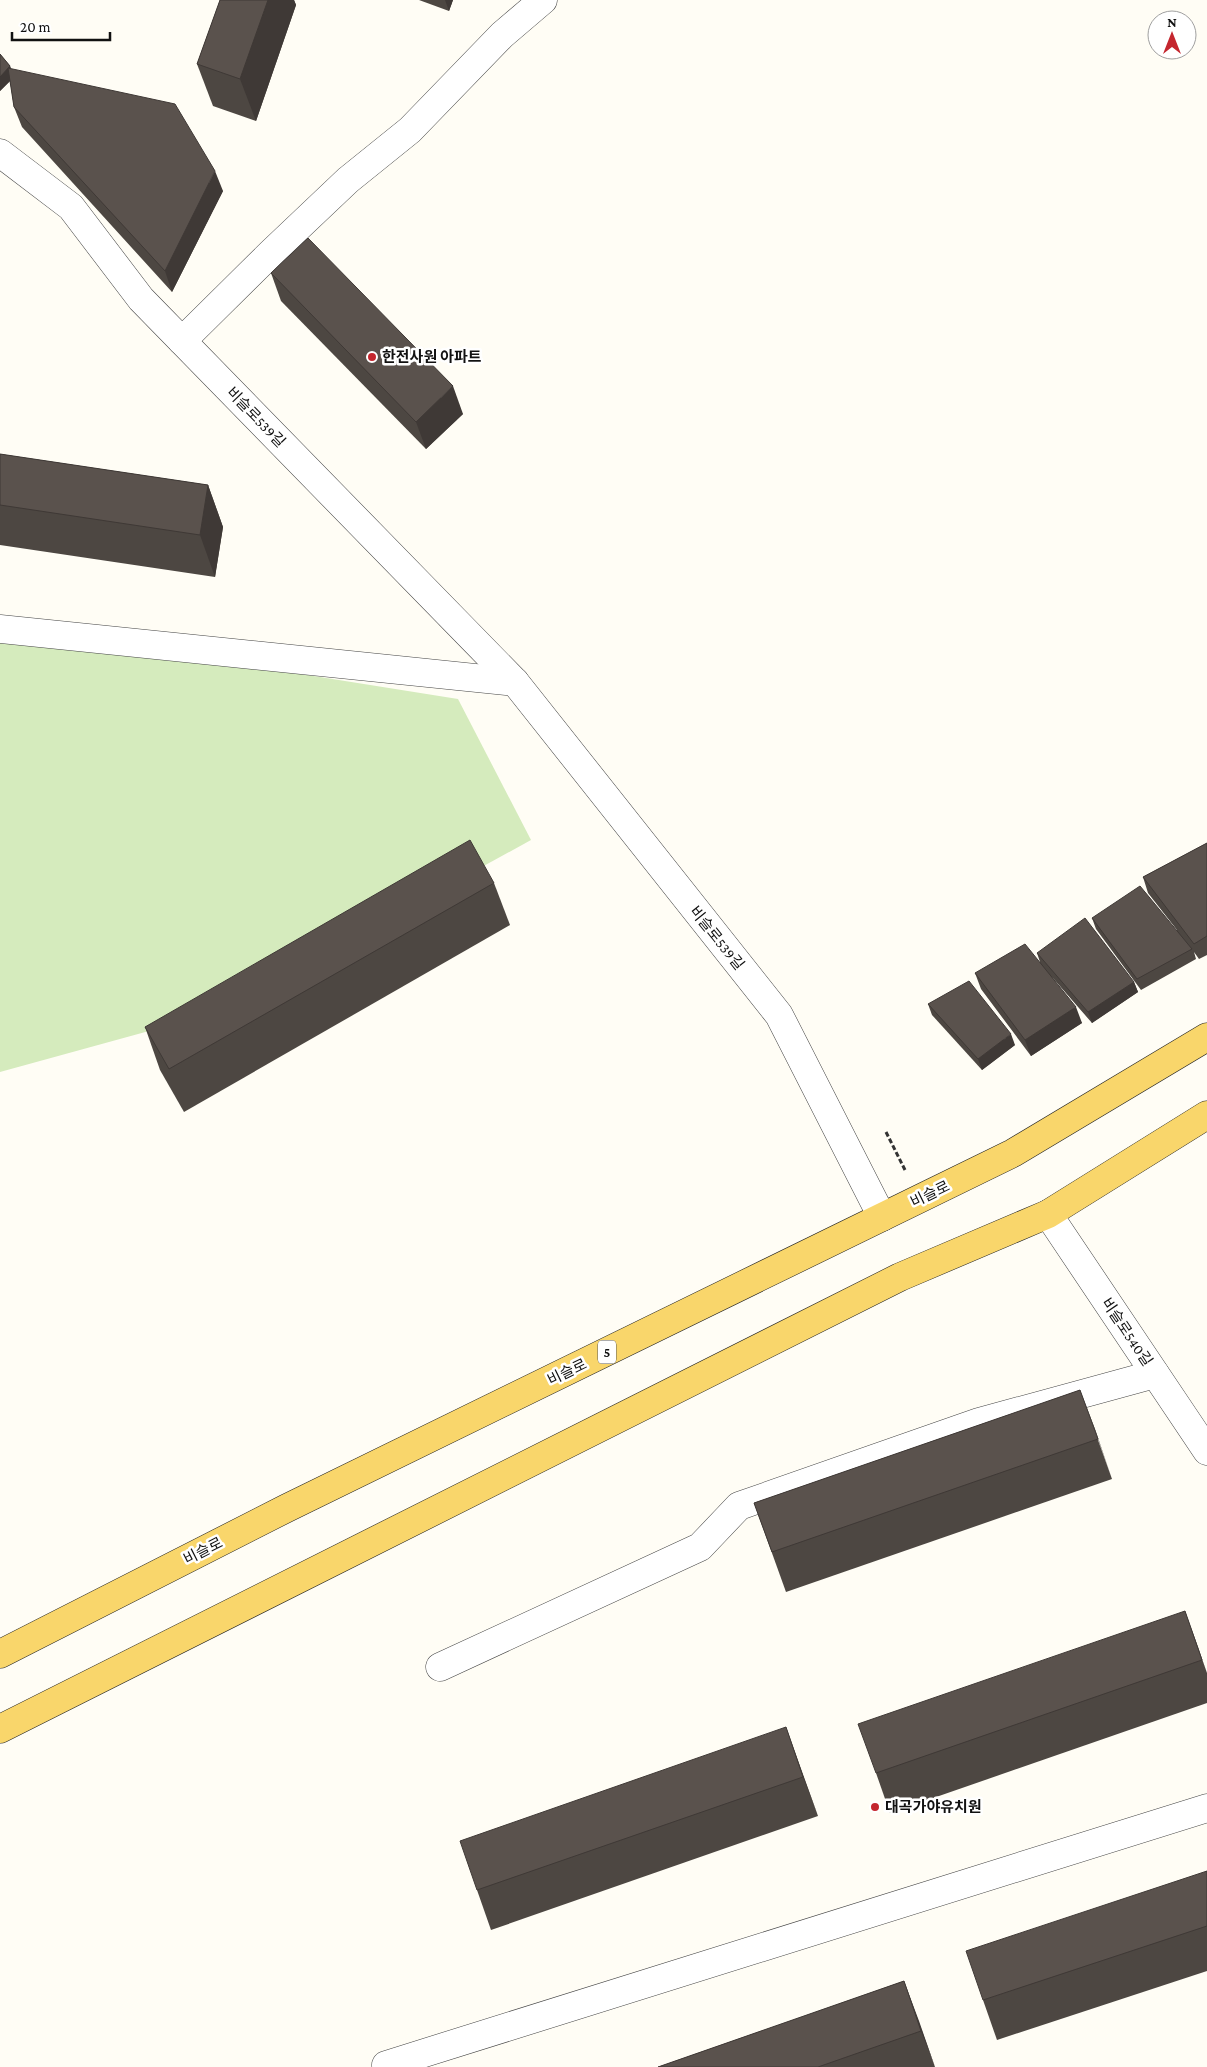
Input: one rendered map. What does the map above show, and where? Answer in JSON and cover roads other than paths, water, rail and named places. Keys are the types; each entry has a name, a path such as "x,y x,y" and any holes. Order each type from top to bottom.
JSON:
{"main road":[{"name":"비슬로","path":"0,1654 287,1508 1013,1153 1207,1038"},
{"path":"0,1729 900,1277 1048,1214 1207,1115"}],"street":[{"path":"182,342 271,253 348,180 410,130 502,35 543,0"},
{"name":"비슬로539길","path":"0,153 71,207 141,299 515,682 779,1015 882,1217"},
{"path":"0,629 515,682"},
{"name":"비슬로540길","path":"1048,1214 1207,1451"},
{"path":"440,1667 700,1547 739,1506 979,1422 1155,1374"},
{"path":"386,2065 1207,1808"}],"place":[{"name":"한전사원 아파트","path":"372,357"},
{"name":"대곡가야유치원","path":"875,1807"}]}
